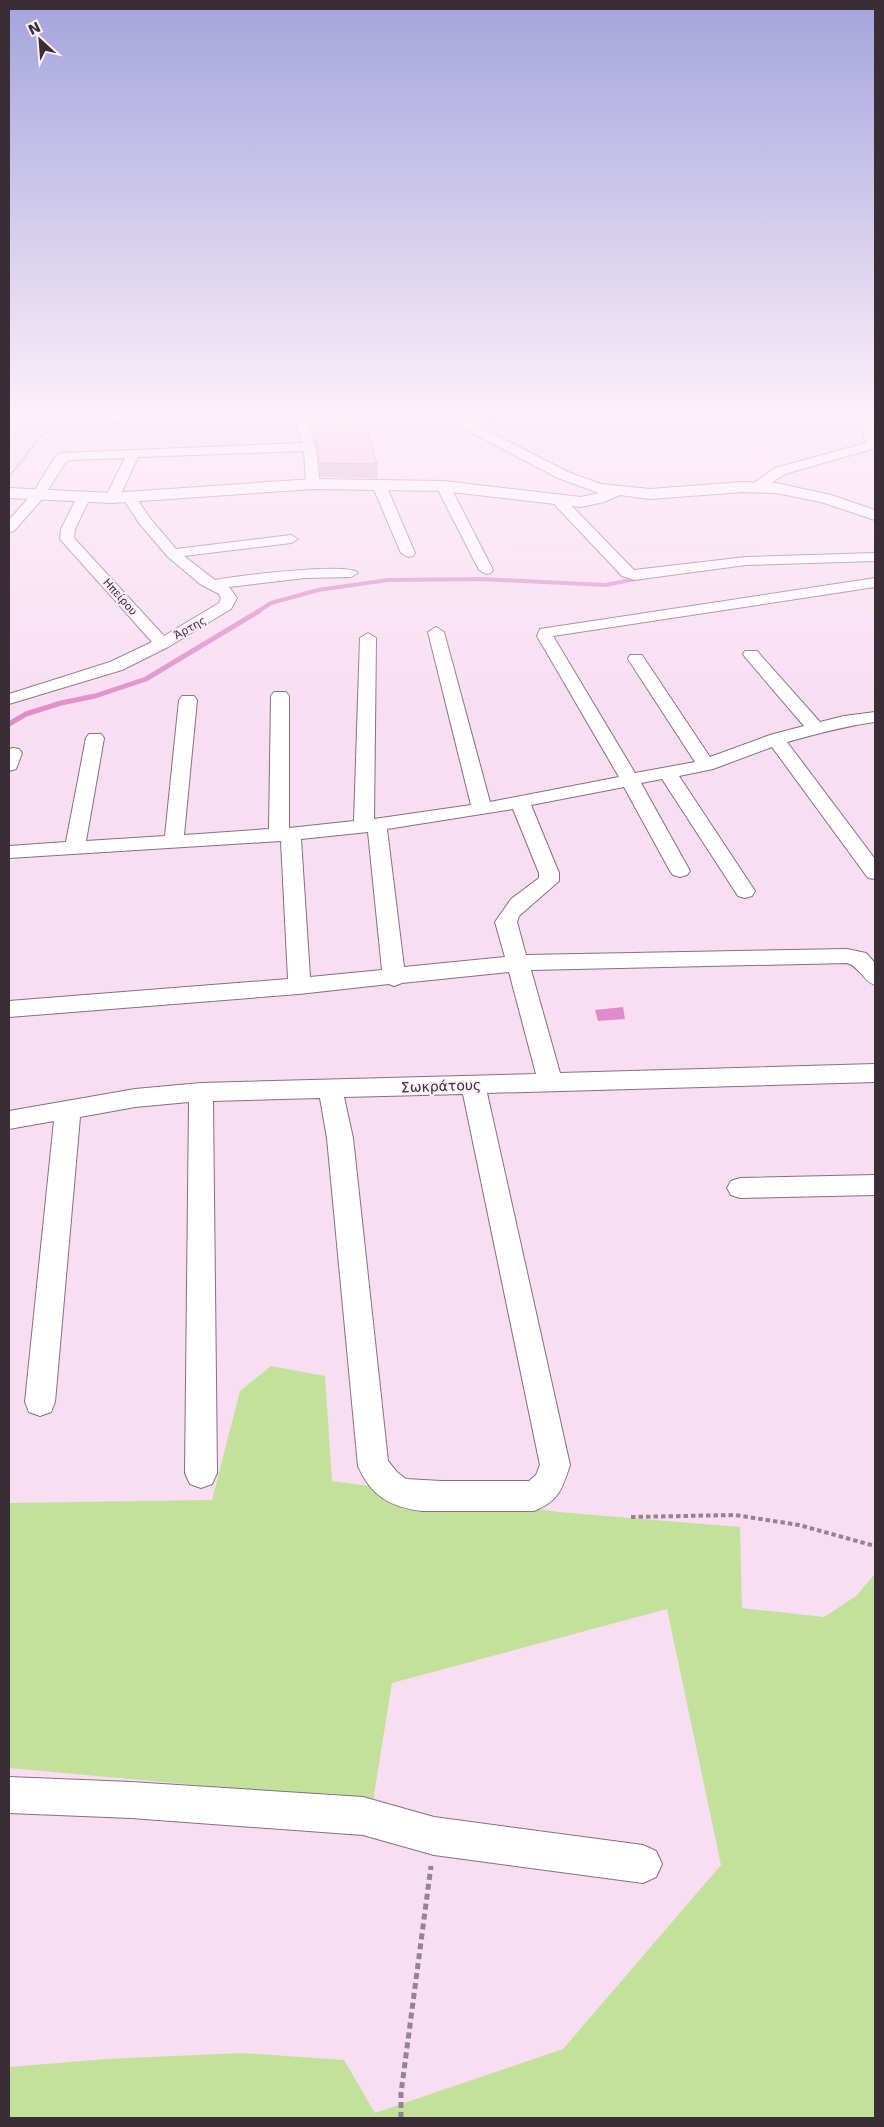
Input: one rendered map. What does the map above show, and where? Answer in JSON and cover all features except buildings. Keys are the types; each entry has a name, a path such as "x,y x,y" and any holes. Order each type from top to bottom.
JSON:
{"street":[{"path":"9,528 19,516"},
{"name":"Ηπείρου","path":"74,516 68,529 67,540 162,644"},
{"path":"140,516 175,553 207,582 217,584 305,574 351,573"},
{"path":"392,516 408,553"},
{"path":"458,516 486,570"},
{"path":"573,516 627,573 634,575 746,561 875,557"},
{"path":"175,553 291,539"},
{"path":"680,871 630,780 544,636 546,632 875,582"},
{"name":"Άρτης","path":"9,699 116,666 162,644 225,606 229,598 227,593 217,584"},
{"path":"436,632 482,808"},
{"path":"368,638 370,826 394,978"},
{"path":"751,654 817,730"},
{"path":"636,659 706,765"},
{"path":"280,696 285,834 299,986"},
{"path":"174,841 188,700"},
{"path":"9,852 285,834 370,826 520,802 706,765 776,739 817,730 844,721 873,721"},
{"path":"75,848 95,738"},
{"path":"776,739 875,874"},
{"path":"666,772 745,891"},
{"path":"520,802 549,873 549,881 509,914 506,922 551,1083"},
{"path":"9,1009 394,978 519,963 847,956 858,958 875,977"},
{"name":"Σωκράτους","path":"9,1120 135,1098 201,1092 331,1090 473,1084 875,1073"},
{"path":"331,1090 340,1138 373,1466 384,1483 398,1492 417,1495 534,1496 548,1485 555,1465 473,1084"},
{"path":"201,1092 202,1473"},
{"path":"40,1402 68,1110"},
{"path":"740,1188 875,1185"},
{"path":"9,1795 131,1800 362,1816 434,1836 642,1864"}],"path":[{"path":"631,1517 736,1515 799,1525 875,1546"},
{"path":"401,2118 401,2092 429,1893 434,1836"}],"green space":[{"path":"271,1366 325,1376 332,1481 558,1512 740,1527 742,1608 824,1617 856,1596 875,1574 875,2118 9,2118 9,2067 107,2059 243,2053 344,2060 375,2113 563,2049 721,1865 667,1609 392,1683 373,1801 9,1768 9,1503 212,1500 240,1391"}],"shaded area":[{"path":"623,1007 625,1019 598,1021 595,1010"}],"waterway":[{"path":"257,612 271,603 318,590 388,580 481,579 605,585 641,578"},
{"path":"9,724 26,714 61,703 95,696 146,679 259,611"}]}
